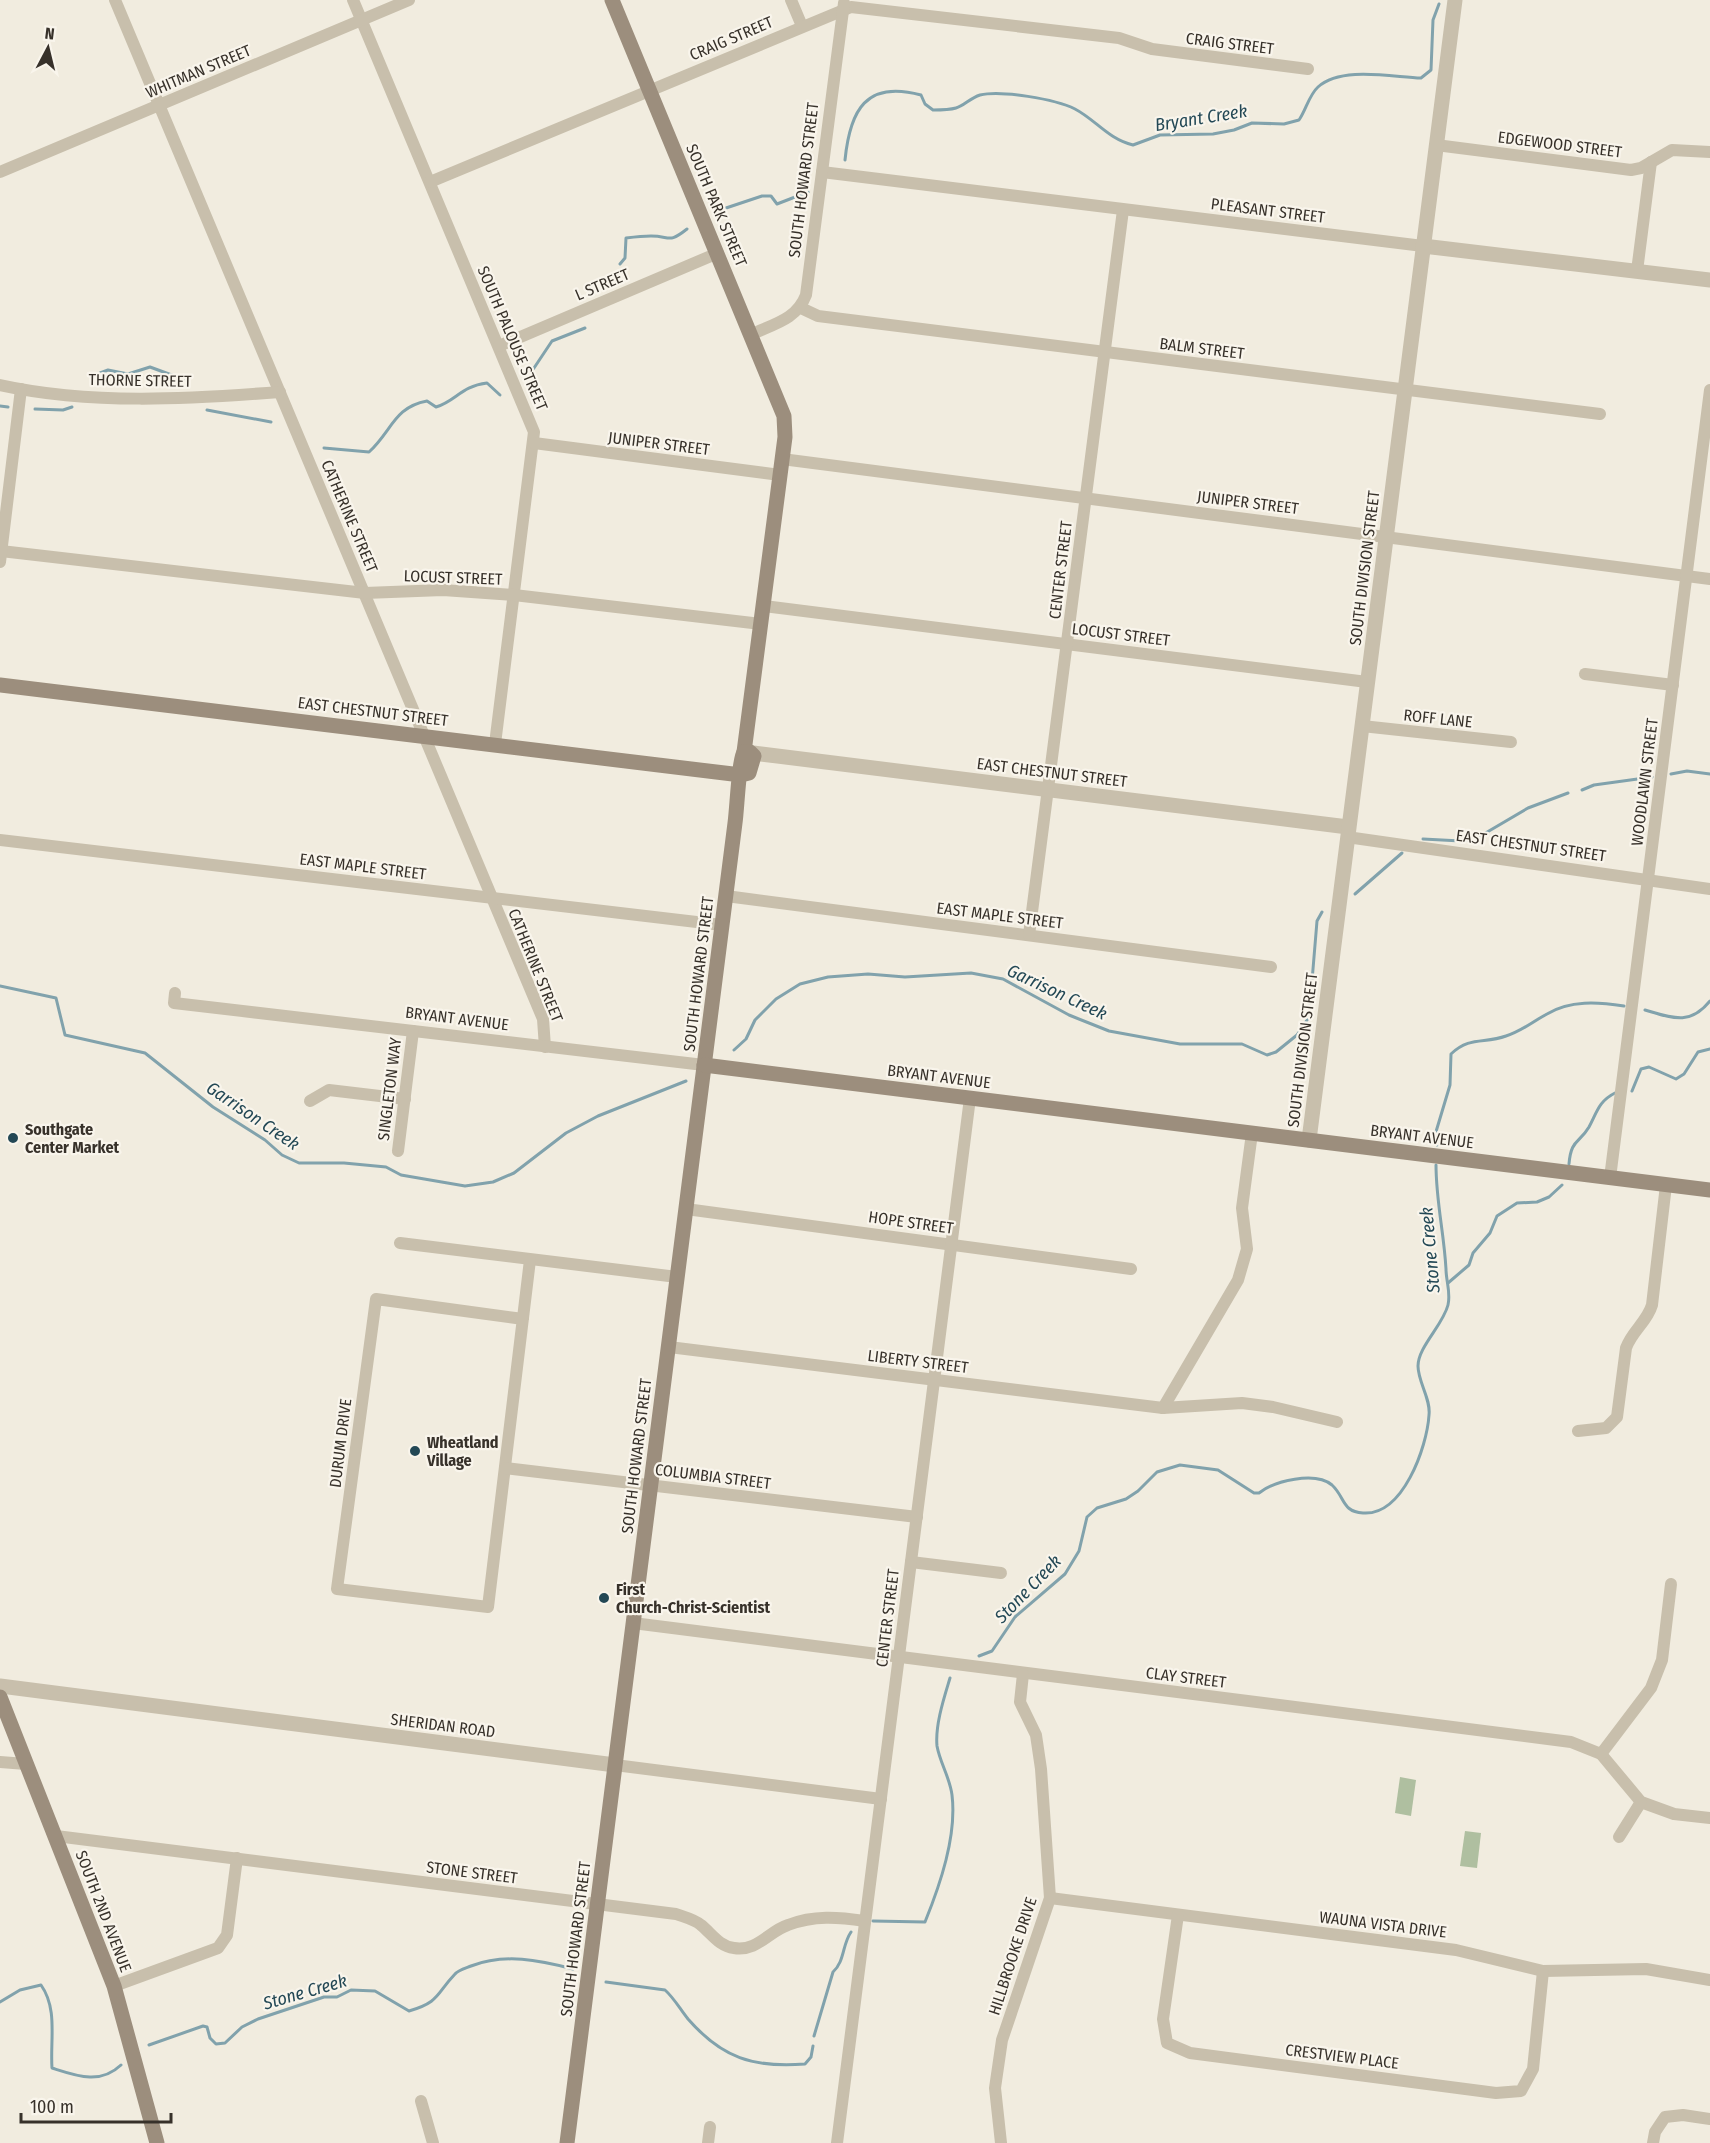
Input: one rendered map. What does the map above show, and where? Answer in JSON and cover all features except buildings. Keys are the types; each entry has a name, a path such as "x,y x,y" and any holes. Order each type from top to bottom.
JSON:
{"main road":[{"name":"SOUTH PARK STREET","path":"612,0 779,398 785,425 781,467"},
{"path":"741,775 748,772 754,761 749,753 747,733 781,467"},
{"name":"EAST CHESTNUT STREET","path":"0,684 741,775"},
{"name":"SOUTH HOWARD STREET","path":"567,2143 741,775"},
{"name":"BRYANT AVENUE","path":"704,1065 1710,1190"},
{"name":"SOUTH 2ND AVENUE","path":"0,1697 114,1986 157,2143"}],"street":[{"name":"CATHERINE STREET","path":"116,0 543,1019 545,1047"},
{"name":"SOUTH PALOUSE STREET","path":"353,0 531,423 534,443 495,744"},
{"name":"WHITMAN STREET","path":"0,172 409,0"},
{"path":"791,0 802,26"},
{"name":"SOUTH DIVISION STREET","path":"1309,1140 1455,0"},
{"name":"CRAIG STREET","path":"430,182 802,26 843,4 1119,38 1152,49 1308,69"},
{"name":"SOUTH HOWARD STREET","path":"801,308 806,295 843,4"},
{"name":"EDGEWOOD STREET","path":"1436,145 1630,170 1641,168 1664,153 1678,149 1710,152"},
{"path":"1637,271 1651,162"},
{"name":"PLEASANT STREET","path":"822,172 1710,280"},
{"name":"CENTER STREET","path":"1029,935 1123,210"},
{"name":"L STREET","path":"499,346 718,253"},
{"path":"752,334 788,318 801,308"},
{"name":"BALM STREET","path":"801,308 818,316 1600,414"},
{"name":"THORNE STREET","path":"0,385 81,396 142,398 210,397 280,392"},
{"path":"1,557 6,466 21,389"},
{"name":"WOODLAWN STREET","path":"1610,1178 1710,390"},
{"name":"JUNIPER STREET","path":"534,443 1086,498 1710,579"},
{"name":"LOCUST STREET","path":"1,557 364,593 443,590 514,595 761,624"},
{"name":"LOCUST STREET","path":"764,606 1367,682"},
{"path":"1585,674 1672,685"},
{"name":"ROFF LANE","path":"1362,726 1511,742"},
{"name":"EAST CHESTNUT STREET","path":"749,753 1048,790 1347,832 1710,889"},
{"name":"EAST MAPLE STREET","path":"0,840 722,925"},
{"name":"EAST MAPLE STREET","path":"726,896 1271,967"},
{"name":"BRYANT AVENUE","path":"175,993 174,1003 704,1065"},
{"name":"SINGLETON WAY","path":"398,1151 413,1031"},
{"path":"310,1101 329,1090 405,1099"},
{"name":"CENTER STREET","path":"837,2143 970,1098"},
{"path":"1162,1408 1238,1280 1247,1249 1242,1208 1252,1133"},
{"path":"1578,1431 1606,1428 1617,1417 1626,1348 1630,1337 1649,1315 1652,1305 1666,1185"},
{"name":"HOPE STREET","path":"686,1209 1131,1269"},
{"path":"400,1243 678,1277"},
{"path":"505,1468 530,1260"},
{"name":"DURUM DRIVE","path":"505,1468 488,1607 338,1588 376,1299 523,1319"},
{"name":"LIBERTY STREET","path":"669,1347 1162,1408 1242,1403 1273,1407 1337,1422"},
{"name":"COLUMBIA STREET","path":"505,1468 917,1516"},
{"path":"911,1562 1001,1573"},
{"path":"1601,1754 1651,1688 1655,1679 1662,1660 1671,1584"},
{"name":"CLAY STREET","path":"633,1623 1571,1742 1601,1754 1641,1802"},
{"name":"HILLBROOKE DRIVE","path":"1001,2143 995,2088 1002,2040 1050,1898 1041,1769 1036,1736 1020,1702 1023,1674"},
{"name":"SHERIDAN ROAD","path":"0,1686 881,1800"},
{"path":"0,1762 26,1764"},
{"path":"1619,1837 1641,1802 1674,1814 1710,1818"},
{"name":"STONE STREET","path":"56,1836 676,1914 699,1923 717,1941 735,1948 763,1942 784,1926 804,1919 832,1916 865,1921"},
{"path":"114,1986 218,1948 227,1935 237,1858"},
{"name":"WAUNA VISTA DRIVE","path":"1050,1898 1456,1950 1543,1971 1646,1969 1710,1980"},
{"name":"CRESTVIEW PLACE","path":"1178,1915 1163,2019 1167,2043 1190,2053 1496,2093 1521,2091 1533,2069 1543,1971"},
{"path":"421,2101 433,2143"},
{"path":"1653,2143 1655,2132 1665,2117 1683,2115 1710,2119"},
{"path":"708,2143 710,2127"}],"green space":[{"path":"1400,1777 1416,1780 1411,1816 1395,1813"},
{"path":"1465,1831 1481,1833 1477,1868 1460,1866"}],"waterway":[{"name":"Bryant Creek","path":"845,160 847,142 857,114 864,103 874,96 887,92 902,91 921,95 925,104 933,110 956,108 976,96 989,94 1042,99 1075,109 1109,134 1133,145 1160,135 1213,134 1234,130 1252,123 1284,124 1299,120 1315,90 1328,81 1340,77 1367,74 1421,78 1431,70 1433,20 1439,4"},
{"name":"Bryant Creek","path":"723,209 762,196 771,196 777,204 808,192"},
{"name":"Bryant Creek","path":"620,264 625,258 626,238 651,236 673,238 687,229"},
{"name":"Bryant Creek","path":"532,371 552,341 585,328"},
{"name":"Bryant Creek","path":"96,378 100,373 108,370 128,374 150,367 188,381"},
{"name":"Bryant Creek","path":"324,448 369,452 400,414 416,404 427,401 436,407 471,387 487,383 500,395"},
{"name":"Bryant Creek","path":"0,406 8,407"},
{"name":"Bryant Creek","path":"35,409 63,410 72,407"},
{"name":"Bryant Creek","path":"207,410 271,422"},
{"name":"Garrison Creek","path":"1671,774 1687,771 1710,774"},
{"name":"Garrison Creek","path":"1582,790 1594,785 1652,777"},
{"name":"Garrison Creek","path":"1423,839 1461,841 1477,838 1528,808 1568,793"},
{"name":"Garrison Creek","path":"1355,894 1402,853"},
{"name":"Garrison Creek","path":"734,1050 746,1039 755,1020 776,999 800,984 828,977 868,974 905,977 971,973 1003,979 1069,1015 1109,1031 1180,1044 1242,1044 1267,1055 1276,1052 1297,1035 1309,1017 1317,921 1322,912"},
{"name":"Garrison Creek","path":"0,986 56,998 65,1035 145,1053 213,1107 265,1140 282,1155 299,1163 344,1163 386,1167 401,1175 465,1186 493,1182 514,1173 566,1133 598,1116 686,1081"},
{"name":"Stone Creek","path":"1645,1010 1672,1017 1688,1017 1703,1009 1710,1001"},
{"name":"Stone Creek","path":"1437,1145 1435,1135 1450,1085 1451,1054 1458,1048 1512,1034 1565,1006 1594,1003 1624,1006"},
{"path":"1632,1091 1641,1069 1649,1067 1676,1079 1684,1074 1698,1052 1710,1049"},
{"path":"1569,1164 1574,1146 1589,1127 1602,1103 1615,1093"},
{"name":"Stone Creek","path":"979,1656 992,1651 1015,1617 1065,1574 1079,1551 1087,1517 1097,1508 1126,1499 1138,1491 1157,1472 1180,1465 1218,1470 1254,1493 1295,1479 1316,1479 1332,1485 1351,1510 1363,1513 1377,1511 1401,1492 1418,1461 1429,1415 1420,1378 1419,1359 1445,1313 1449,1300 1436,1165"},
{"path":"1448,1283 1469,1265 1473,1253 1490,1233 1497,1216 1517,1203 1537,1202 1549,1197 1562,1185"},
{"name":"Stone Creek","path":"873,1921 925,1922 936,1892 946,1860 952,1827 951,1789 937,1746 940,1712 950,1678"},
{"name":"Stone Creek","path":"814,2036 833,1972 840,1963 851,1932"},
{"name":"Stone Creek","path":"149,2045 203,2026 207,2027 210,2038 216,2044 225,2043 242,2027 258,2019 324,1997 337,1997 351,1990 375,1991 409,2011 432,2001 458,1971 484,1962 522,1959 573,1969"},
{"name":"Stone Creek","path":"606,1982 665,1990 688,2019 713,2043 740,2058 770,2064 805,2064 811,2057 813,2046"},
{"name":"Stone Creek","path":"0,2002 20,1990 41,1985 50,2004 52,2068 79,2076 97,2077 121,2065"}],"place":[{"name":"Southgate Center Market","path":"13,1138"},
{"name":"Wheatland Village","path":"415,1451"},
{"name":"First Church-Christ-Scientist","path":"604,1598"}]}
